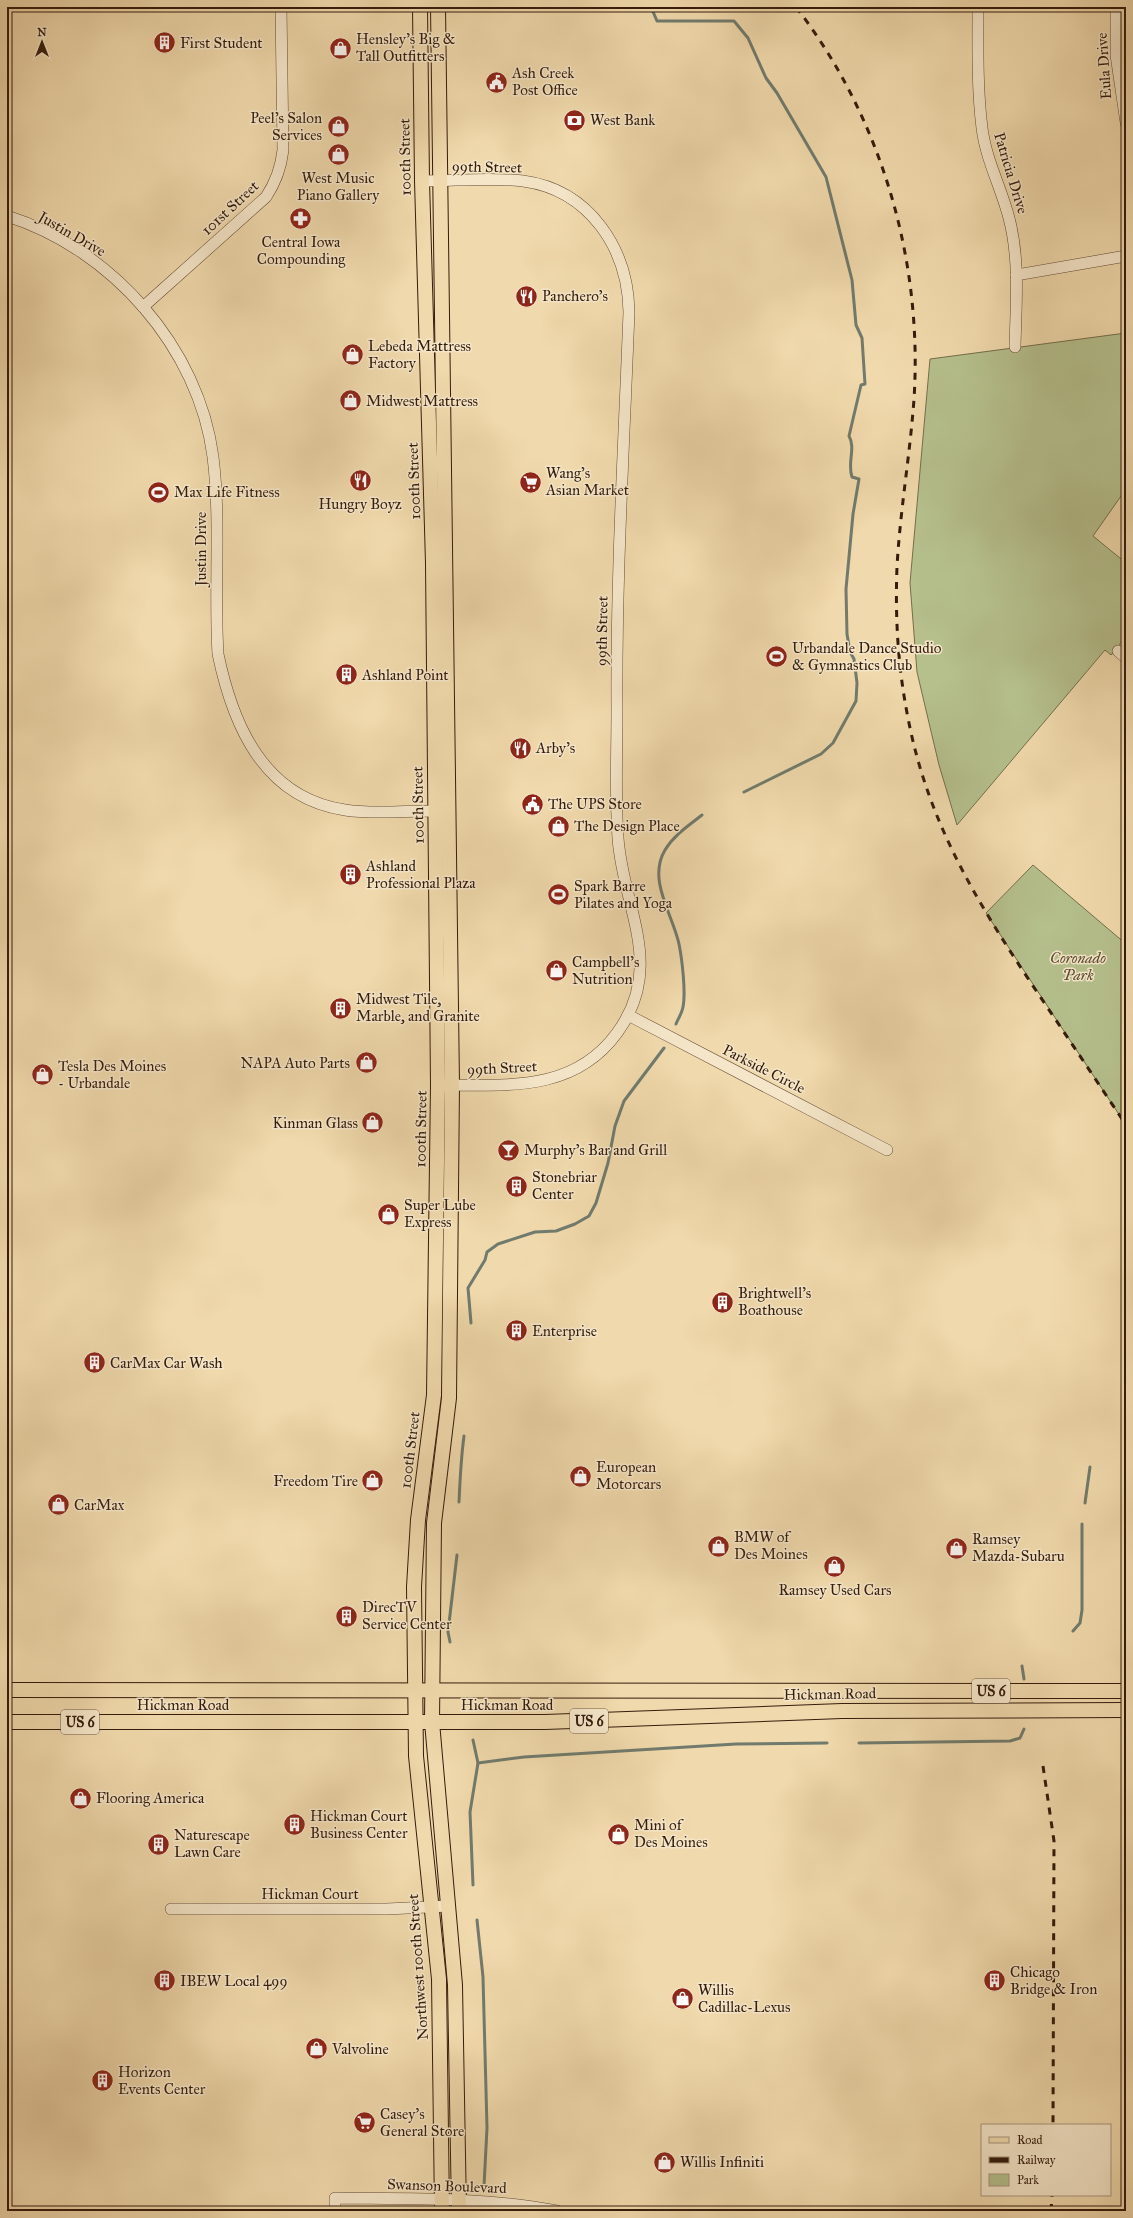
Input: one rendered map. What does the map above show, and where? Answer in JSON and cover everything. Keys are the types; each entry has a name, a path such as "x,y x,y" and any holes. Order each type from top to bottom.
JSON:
{"main road":[{"name":"100th Street","path":"420,7 422,181 442,811"},
{"name":"100th Street","path":"432,1722 434,1523 449,1398 442,811 438,7"},
{"name":"100th Street","path":"415,1722 414,1587 418,1527 434,1395 445,1085"},
{"name":"Hickman Road","path":"7,1690 1126,1691"},
{"name":"Hickman Road","path":"7,1722 432,1722 607,1720 842,1711 1126,1710"},
{"name":"Northwest 100th Street","path":"415,1722 416,1756 439,1979 442,2205"},
{"path":"432,1722 455,1986 459,2206"}],"street":[{"name":"101st Street","path":"142,307 266,197 275,183 281,167 283,150 281,7"},
{"name":"Patricia Drive","path":"978,7 978,86 982,129 994,176 1009,217 1014,239 1016,274 1015,347"},
{"name":"Eula Drive","path":"1116,7 1116,55 1126,123"},
{"name":"99th Street","path":"422,181 522,181 549,188 566,196 588,213 601,226 614,247 626,275 630,312 617,620 617,812 622,867 638,932 641,966 637,989 628,1015 606,1046 587,1062 566,1074 549,1080 527,1084 445,1085"},
{"name":"Justin Drive","path":"7,216 51,235 79,251 105,270 142,307 169,342 198,397 207,426 213,456 216,486 218,654 226,685 250,745 271,774 288,788 313,802 346,810 442,811"},
{"path":"1016,274 1126,256"},
{"name":"Parkside Circle","path":"628,1015 887,1150"},
{"name":"Hickman Court","path":"171,1909 432,1908 448,1906"},
{"name":"Swanson Boulevard","path":"335,2211 335,2198 459,2206 511,2203 557,2211"}],"green space":[{"path":"1126,333 1126,489 1093,536 1126,563 1126,636 1111,655 1105,650 957,825 939,765 917,672 910,583 930,359"},
{"name":"Coronado Park","path":"1033,865 1126,944 1126,1125 986,913"}],"waterway":[{"path":"651,7 657,21 734,21 748,38 766,78 777,93 826,177 852,280 856,325 862,338 865,384 861,385 849,436 852,446 850,466 852,477 859,479 853,514 846,589 847,634 850,652 854,659 857,683 856,701 833,743 821,754 744,792"},
{"path":"676,1024 681,1014 684,1001 683,976 679,944 660,885 660,861 665,850 673,840 702,815"},
{"path":"471,1323 468,1288 485,1260 487,1252 498,1244 535,1232 556,1231 575,1224 589,1216 596,1203 608,1163 615,1126 624,1101 664,1048"},
{"path":"459,1502 464,1436"},
{"path":"1085,1503 1090,1467"},
{"path":"1073,1631 1080,1623 1082,1610 1082,1524"},
{"path":"450,1642 448,1632 457,1555"},
{"path":"1022,1666 1024,1679"},
{"path":"859,1743 1010,1741 1020,1738 1024,1729"},
{"path":"473,1740 478,1763 470,1812 473,1885"},
{"path":"478,1763 524,1757 736,1744 827,1743"},
{"path":"477,1920 483,1977 487,2128 484,2186"}],"railway":[{"path":"796,7 826,50 852,95 873,143 890,192 903,243 911,295 915,347 914,399 900,525 896,605 902,680 908,718 917,756 928,792 942,827 957,860 975,893 1014,957 1126,1125"},
{"path":"1043,1766 1054,1841 1053,2124"},
{"path":"1051,2211 1052,2196"}],"place":[{"name":"First Student","path":"164,43"},
{"name":"Hensley's Big & Tall Outfitters","path":"341,48"},
{"name":"Ash Creek Post Office","path":"497,82"},
{"name":"West Bank","path":"575,120"},
{"name":"Peel's Salon Services","path":"338,127"},
{"name":"West Music Piano Gallery","path":"338,155"},
{"name":"Central Iowa Compounding","path":"301,219"},
{"name":"Panchero's","path":"527,296"},
{"name":"Lebeda Mattress Factory","path":"352,355"},
{"name":"Midwest Mattress","path":"350,401"},
{"name":"Hungry Boyz","path":"360,481"},
{"name":"Wang's Asian Market","path":"531,482"},
{"name":"Max Life Fitness","path":"159,492"},
{"name":"Urbandale Dance Studio & Gymnastics Club","path":"777,657"},
{"name":"Ashland Point","path":"347,675"},
{"name":"Arby's","path":"520,748"},
{"name":"The UPS Store","path":"533,804"},
{"name":"The Design Place","path":"558,826"},
{"name":"Ashland Professional Plaza","path":"350,875"},
{"name":"Spark Barre Pilates and Yoga","path":"559,895"},
{"name":"Campbell's Nutrition","path":"557,971"},
{"name":"Midwest Tile, Marble, and Granite","path":"340,1008"},
{"name":"NAPA Auto Parts","path":"366,1063"},
{"name":"Tesla Des Moines - Urbandale","path":"42,1075"},
{"name":"Kinman Glass","path":"373,1123"},
{"name":"Murphy's Bar and Grill","path":"508,1150"},
{"name":"Stonebriar Center","path":"517,1186"},
{"name":"Super Lube Express","path":"389,1214"},
{"name":"Brightwell's Boathouse","path":"722,1302"},
{"name":"Enterprise","path":"517,1331"},
{"name":"CarMax Car Wash","path":"94,1363"},
{"name":"European Motorcars","path":"581,1476"},
{"name":"Freedom Tire","path":"373,1481"},
{"name":"CarMax","path":"58,1505"},
{"name":"BMW of Des Moines","path":"718,1546"},
{"name":"Ramsey Mazda-Subaru","path":"956,1548"},
{"name":"Ramsey Used Cars","path":"835,1567"},
{"name":"DirecTV Service Center","path":"346,1616"},
{"name":"Flooring America","path":"80,1798"},
{"name":"Hickman Court Business Center","path":"294,1825"},
{"name":"Mini of Des Moines","path":"619,1834"},
{"name":"Naturescape Lawn Care","path":"159,1844"},
{"name":"IBEW Local 499","path":"164,1981"},
{"name":"Chicago Bridge & Iron","path":"994,1981"},
{"name":"Willis Cadillac-Lexus","path":"682,1999"},
{"name":"Valvoline","path":"317,2049"},
{"name":"Horizon Events Center","path":"103,2081"},
{"name":"Casey's General Store","path":"364,2123"},
{"name":"Willis Infiniti","path":"665,2162"}]}
